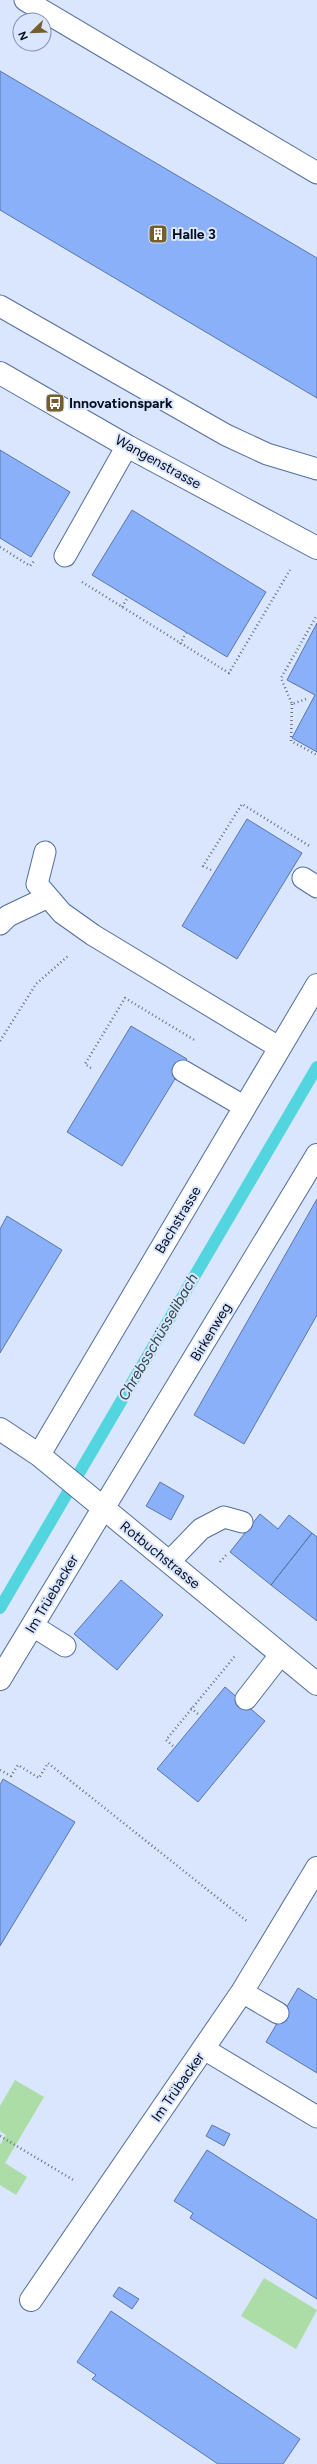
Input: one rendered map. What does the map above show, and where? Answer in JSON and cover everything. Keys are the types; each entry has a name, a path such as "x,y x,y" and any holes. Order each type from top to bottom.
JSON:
{"street":[{"name":"Wangenstrasse","path":"0,373 127,446 317,548"},
{"name":"Bachstrasse","path":"46,1460 245,1107 317,986"},
{"name":"Birkenweg","path":"96,1502 317,1155"},
{"name":"Rotbuchstrasse","path":"0,1429 46,1460 317,1684"},
{"name":"Im Trüebacker","path":"0,1679 33,1626 96,1502"},
{"name":"Im Trübacker","path":"31,2300 242,1992 317,1868"}],"lane":[{"path":"25,0 317,173"},
{"path":"0,306 226,435 267,454 317,469"},
{"path":"65,556 127,446"},
{"path":"45,852 37,884 62,913 93,935 280,1048"},
{"path":"0,924 8,916 48,897"},
{"path":"183,1071 245,1107"},
{"path":"170,1562 201,1529 224,1517 242,1522"},
{"path":"33,1626 65,1646"},
{"path":"246,1699 281,1654"},
{"path":"242,1992 278,2013"},
{"path":"204,2049 317,2117"}],"path":[{"path":"0,547 28,564"},
{"path":"84,583 180,644 229,673 294,564"},
{"path":"122,607 128,597"},
{"path":"317,615 281,678 292,704 291,741 317,755"},
{"path":"180,644 186,632"},
{"path":"292,704 306,699"},
{"path":"211,870 203,866 242,804 317,850"},
{"path":"0,1041 36,984 93,935"},
{"path":"90,1068 85,1064 125,998 198,1042"},
{"path":"222,1560 228,1553"},
{"path":"173,1746 166,1740 237,1654"},
{"path":"192,1708 198,1714"},
{"path":"0,1770 11,1776 18,1765 39,1778 48,1763 253,1926"},
{"path":"0,2136 81,2184"}],"green space":[{"path":"15,2080 44,2097 5,2163 27,2177 16,2195 0,2185 0,2145 6,2135 0,2131 0,2106"},
{"path":"264,2278 317,2310 296,2349 241,2316"}],"building":[{"name":"Halle 3","path":"0,71 317,258 317,398 0,210"},
{"path":"0,450 70,492 31,557 0,538"},
{"path":"132,510 266,592 227,657 92,575"},
{"path":"317,623 317,752 292,738 315,695 287,680"},
{"path":"247,819 302,853 237,959 182,926"},
{"path":"131,1026 187,1059 122,1166 67,1132"},
{"path":"317,1199 317,1315 244,1444 194,1415"},
{"path":"7,1216 62,1250 0,1353 0,1229"},
{"path":"160,1482 184,1496 171,1520 146,1506"},
{"path":"260,1514 278,1529 289,1515 312,1533 271,1585 230,1552"},
{"path":"312,1533 317,1537 317,1621 271,1585"},
{"path":"121,1580 163,1615 117,1670 74,1634"},
{"path":"225,1687 265,1721 198,1802 157,1769"},
{"path":"3,1779 75,1822 0,1946 0,1785"},
{"path":"298,1988 317,2000 317,2073 266,2042"},
{"path":"212,2125 230,2134 224,2146 206,2136"},
{"path":"207,2150 317,2220 317,2299 190,2218 193,2213 174,2201"},
{"path":"119,2287 139,2299 132,2309 113,2296"},
{"path":"111,2311 300,2439 283,2464 218,2464 92,2379 96,2375 77,2362"}],"waterway":[{"name":"Chrebsschüsselibach","path":"0,1608 317,1067"}],"place":[{"name":"Halle 3","path":"158,234"},
{"name":"Innovationspark","path":"55,403"}]}
